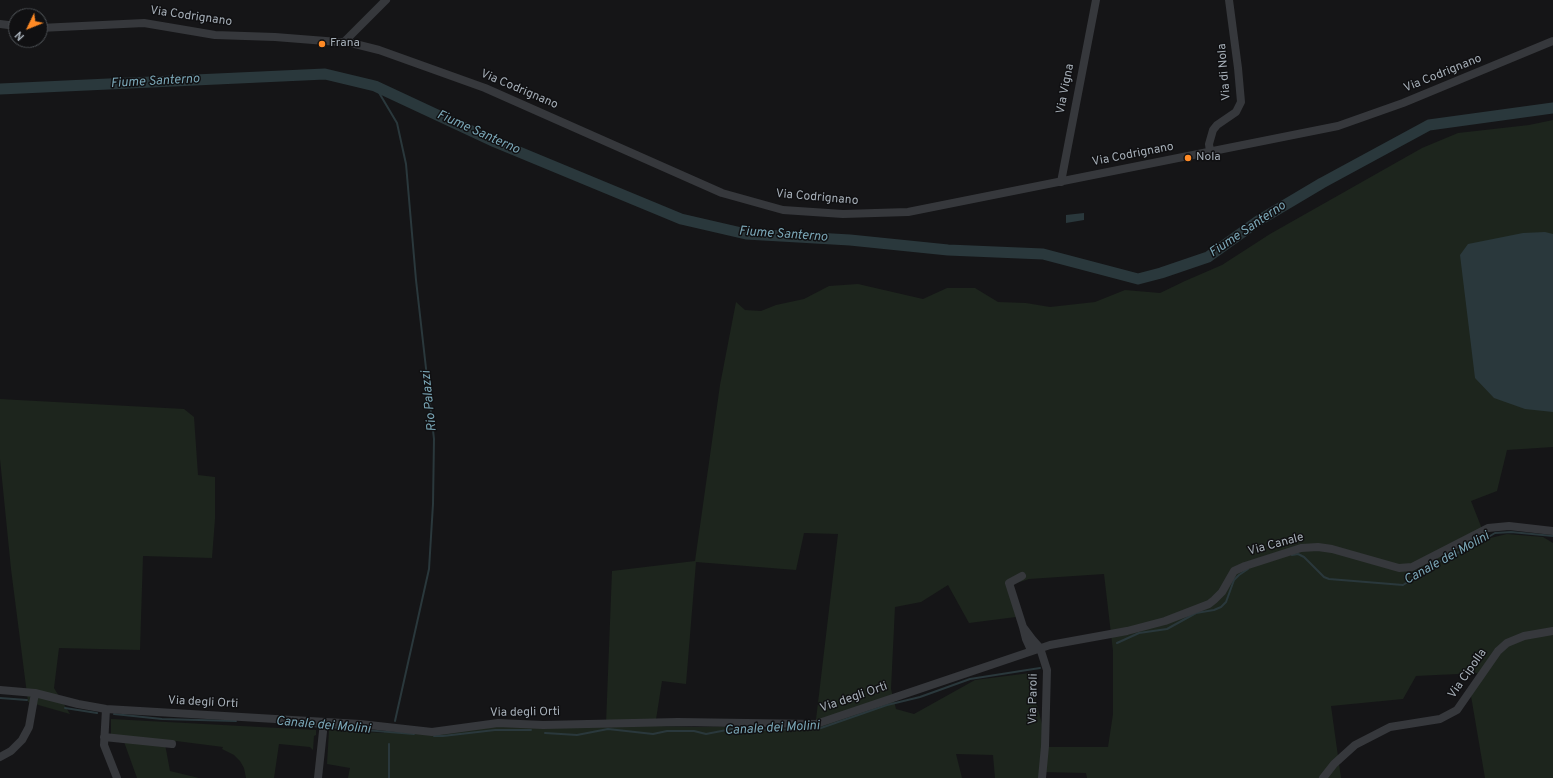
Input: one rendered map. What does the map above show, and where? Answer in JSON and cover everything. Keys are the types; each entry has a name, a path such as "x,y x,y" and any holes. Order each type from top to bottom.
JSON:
{"street":[{"path":"344,42 386,0"},
{"name":"Via Vigna","path":"1061,182 1096,0"},
{"name":"Via di Nola","path":"1210,152 1209,144 1213,130 1217,125 1236,112 1241,102 1229,0"},
{"name":"Via Codrignano","path":"48,28 144,23 215,35 275,37 344,42 380,50 485,88 722,193 783,210 843,214 908,212 1338,126 1404,103 1553,41"},
{"name":"Via Canale","path":"1040,648 1127,631 1165,621 1209,604 1218,597 1234,571 1244,566 1301,548 1318,547 1332,549 1399,568 1412,567 1488,528 1509,526 1553,531"},
{"name":"Via Paroli","path":"1022,576 1009,583 1024,627 1026,639 1031,650"},
{"name":"Via Paroli","path":"1024,627 1040,648 1046,670 1045,746 1042,778"},
{"name":"Via Cipolla","path":"1323,778 1334,764 1355,745 1390,727 1440,719 1457,710 1498,651 1507,643 1524,636 1553,631"},
{"name":"Via degli Orti","path":"0,690 35,693 78,704 106,709 323,727 360,724 432,732 498,723 543,725 678,722 816,724 1040,648"},
{"path":"0,757 11,751 22,740 29,727 35,693"},
{"path":"106,709 104,738 105,748 117,778"},
{"path":"318,778 323,727"},
{"path":"104,738 172,744"}],"shaded area":[{"path":"1553,120 1553,447 1507,450 1497,491 1471,501 1486,539 1507,534 1543,537 1553,543 1553,778 1485,778 1471,696 1478,673 1416,676 1403,699 1331,706 1341,778 1087,778 1086,773 1040,772 1039,778 995,778 993,755 956,754 962,778 348,778 350,768 327,764 329,730 384,733 424,733 498,723 606,724 612,571 695,561 720,385 736,302 745,310 761,311 776,305 804,299 829,286 858,284 923,299 947,288 975,288 998,302 1026,303 1050,307 1095,302 1125,290 1160,293 1222,265 1270,234 1422,148 1458,133 1529,125","holes":["804,533 838,534 815,728 778,729 734,726 655,726 662,681 686,684 696,562 796,570","1104,574 1113,651 1113,714 1108,747 1045,747 1042,724 1030,673 975,680 914,714 896,709 891,689 895,607 921,602 948,585 969,623 1016,617 1008,586 1029,579"]},
{"path":"1084,213 1084,220 1066,223 1066,215"},
{"path":"1545,232 1553,234 1553,412 1525,409 1494,398 1475,378 1460,255 1468,244 1523,233"},
{"path":"0,399 184,409 194,417 198,475 215,477 215,519 212,558 143,556 140,650 59,648 54,688 70,714 28,702 11,569 0,459"},
{"path":"111,719 316,730 316,735 314,736 313,750 310,747 279,744 274,778 246,778 244,768 240,761 234,755 222,749 223,747 176,741 175,743 111,736"},
{"path":"123,739 165,744 170,771 199,778 137,778"}],"waterway":[{"name":"Fiume Santerno","path":"0,89 325,74 375,86 495,142 681,219 746,234 850,240 948,250 1043,254 1138,279 1208,257 1258,221 1322,183 1429,125 1553,108"},
{"name":"Rio Palazzi","path":"375,86 397,123 406,164 416,280 434,439 433,504 429,569 395,721"},
{"name":"Canale dei Molini","path":"1292,555 1298,554 1304,557 1324,577 1329,579 1403,585 1444,559 1475,545 1495,533 1511,532 1553,536"},
{"name":"Canale dei Molini","path":"1117,643 1139,633 1167,629 1196,613 1214,610 1221,607 1226,602 1234,580 1248,569"},
{"name":"Canale dei Molini","path":"545,733 577,735 608,729 653,734 667,731 694,731 706,734 737,728 758,730 818,729 887,705 920,697 970,679 1040,668"},
{"name":"Canale dei Molini","path":"0,698 27,700"},
{"name":"Canale dei Molini","path":"65,708 97,713"},
{"name":"Canale dei Molini","path":"114,714 162,719 236,721"},
{"name":"Canale dei Molini","path":"281,723 322,727"},
{"name":"Canale dei Molini","path":"327,727 414,734"},
{"name":"Canale dei Molini","path":"434,736 495,730 531,730"},
{"name":"Rio Palazzi","path":"389,744 389,778"}],"place":[{"name":"Frana","path":"322,44"},
{"name":"Nola","path":"1188,158"}]}
